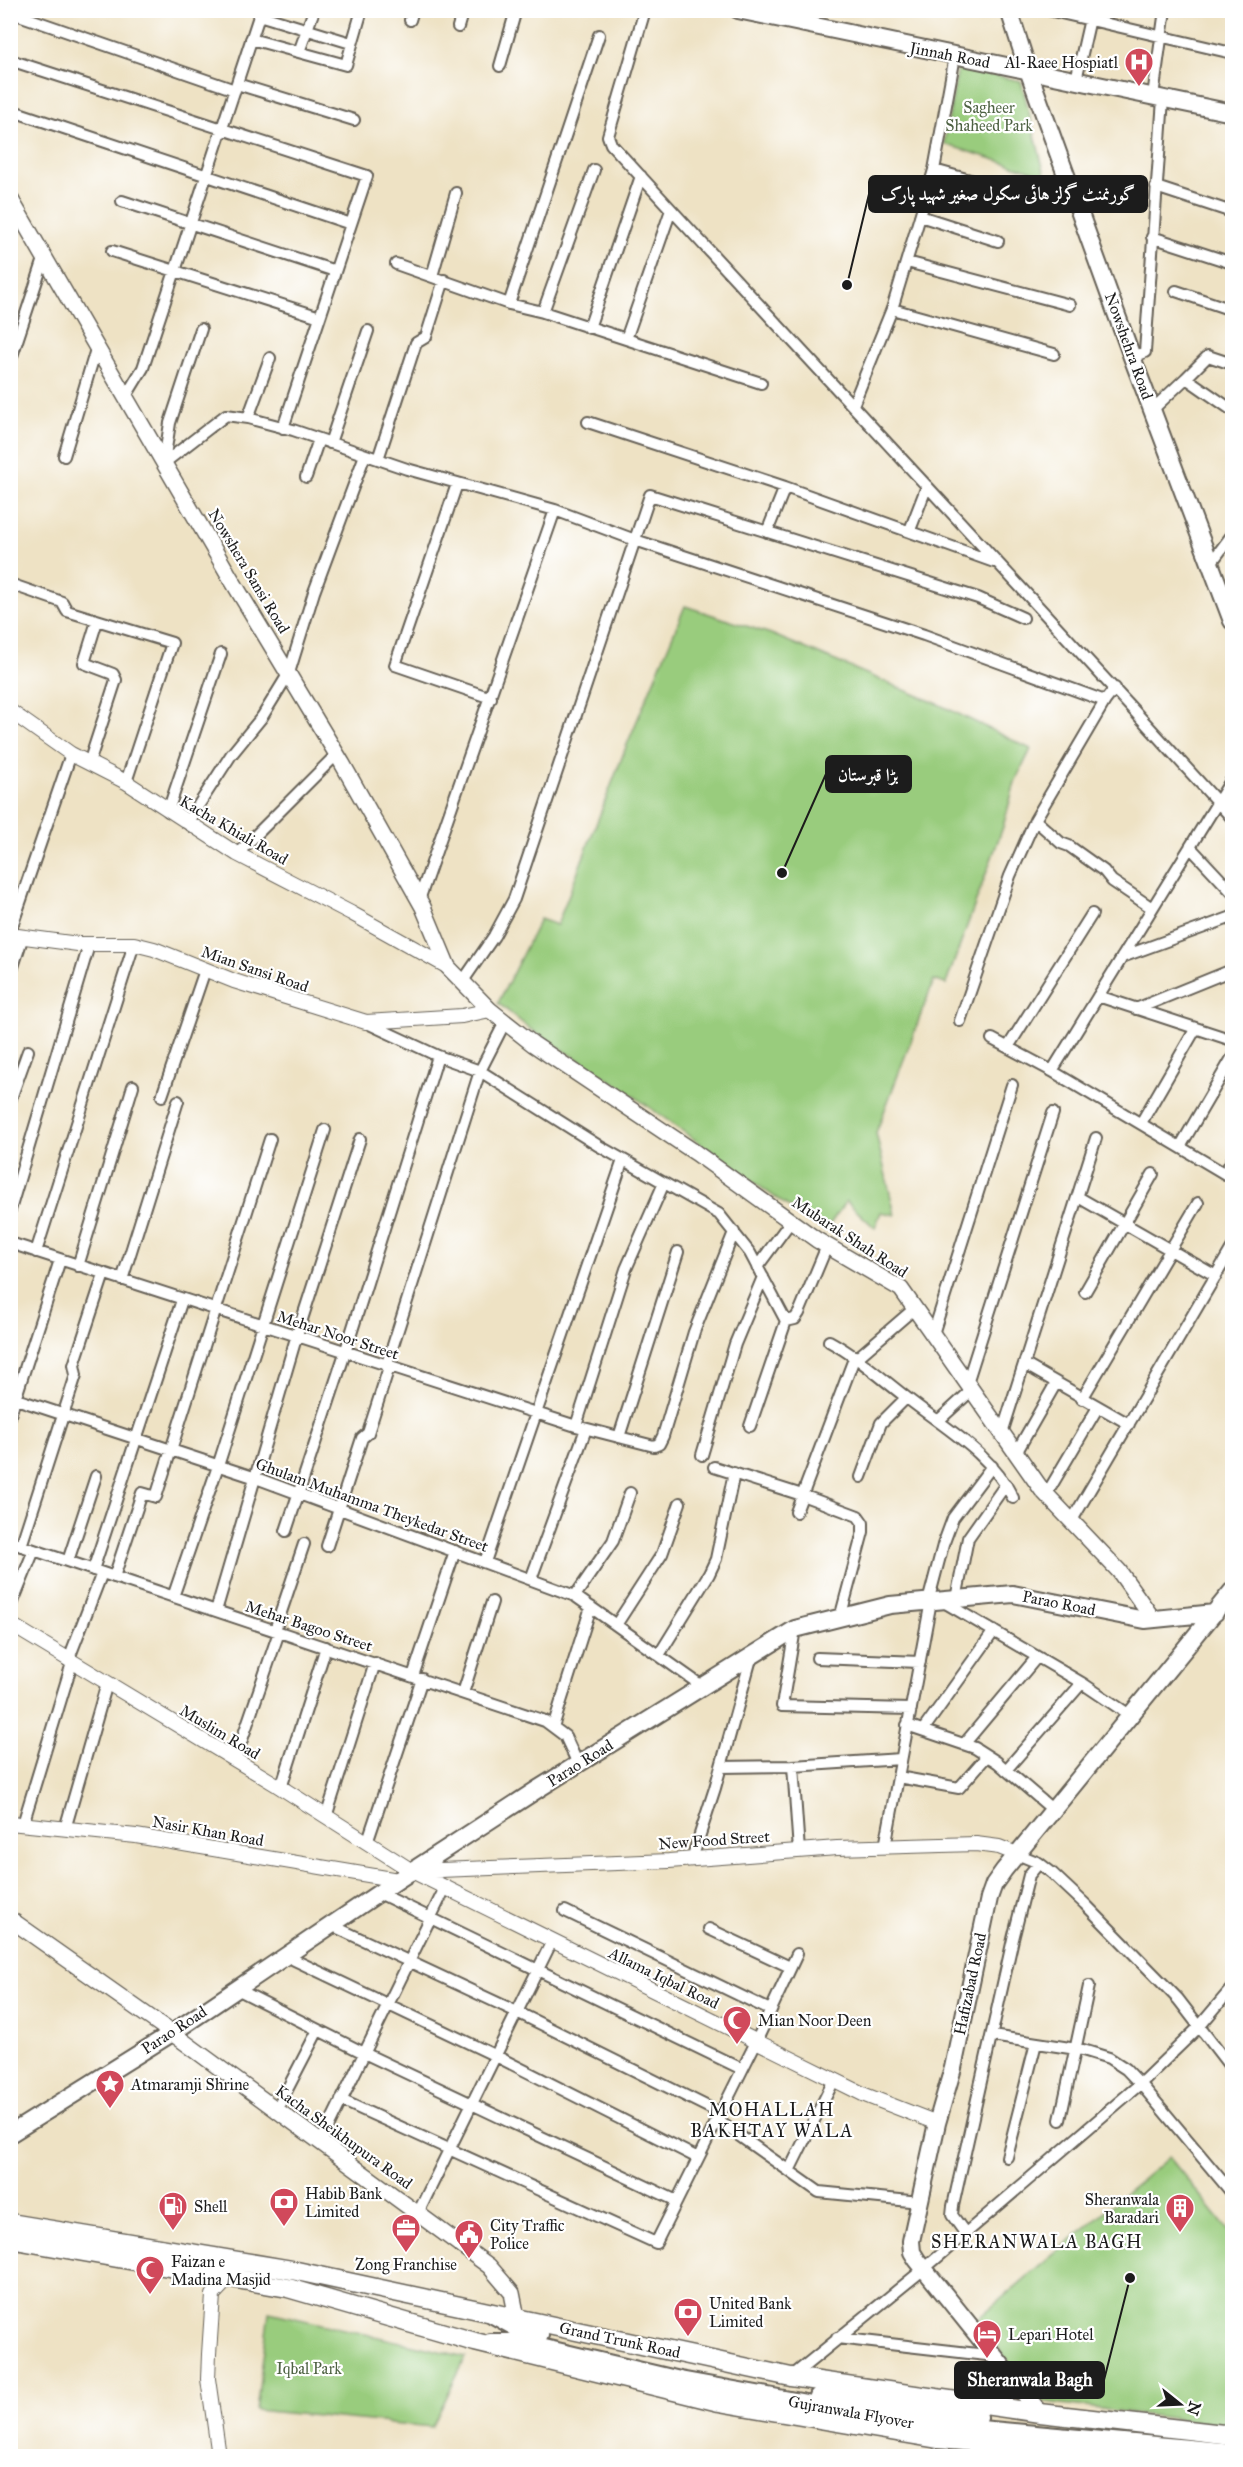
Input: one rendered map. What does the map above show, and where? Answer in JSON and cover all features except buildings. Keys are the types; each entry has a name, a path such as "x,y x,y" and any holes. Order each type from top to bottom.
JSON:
{"highway":[{"name":"Grand Trunk Road","path":"10,2223 334,2279 791,2376 1040,2413 1233,2434"},
{"path":"10,2239 288,2288 475,2342 719,2402 926,2437 1148,2457"},
{"path":"328,2299 334,2279"}],"main road":[{"name":"Jinnah Road","path":"738,10 1233,113"},
{"name":"Nowshehra Road","path":"997,10 1012,46 1028,70"},
{"name":"Nowshehra Road","path":"1009,10 1028,70 1132,357 1233,621"},
{"name":"Nowshera Sansi Road","path":"10,198 337,754 419,900 448,967"},
{"name":"Mubarak Shah Road","path":"448,967 490,1010 533,1044 696,1153 827,1246 901,1289 1046,1496 1119,1571 1153,1620"},
{"name":"Parao Road","path":"10,2134 172,2033 379,1893 578,1764 795,1629 890,1605 1013,1594 1153,1620 1226,1604"},
{"name":"Hafizabad Road","path":"1040,2413 912,2252 912,2227 953,2068 989,1898 994,1884 1226,1604"},
{"name":"Kacha Sheikhupura Road","path":"11,1923 172,2033 489,2266 512,2293 517,2318"},
{"name":"Gujranwala Flyover","path":"484,2310 520,2330 664,2365 815,2395 987,2419 1233,2442"},
{"name":"Gujranwala Flyover","path":"475,2342 519,2342 680,2380 915,2423 1233,2452"}],"street":[{"path":"299,52 314,10"},
{"path":"251,39 346,65 362,10"},
{"path":"458,27 463,10"},
{"path":"500,66 516,10"},
{"path":"645,10 608,136 611,144 1233,818"},
{"path":"1048,10 1091,15 1162,37 1233,52"},
{"path":"1132,357 1145,351 1156,187 1158,98 1165,10"},
{"path":"10,12 236,87 354,120"},
{"path":"126,396 143,368 260,13 351,43"},
{"path":"1076,80 1091,15"},
{"path":"509,304 599,35"},
{"path":"853,405 892,309 934,170 955,56"},
{"path":"10,60 367,176 283,428"},
{"path":"10,110 351,224"},
{"path":"543,312 594,170"},
{"path":"934,170 1017,194"},
{"path":"589,327 641,176"},
{"path":"1156,187 1233,212"},
{"path":"432,276 456,193"},
{"path":"122,201 335,271"},
{"path":"626,339 671,210"},
{"path":"920,216 998,241"},
{"path":"1152,237 1233,263"},
{"path":"112,251 320,317"},
{"path":"10,362 45,256"},
{"path":"907,262 1070,305"},
{"path":"396,264 509,304 543,312 761,383"},
{"path":"378,459 416,343 426,337 444,280"},
{"path":"1176,291 1233,310"},
{"path":"892,309 1054,354"},
{"path":"164,462 171,423 201,329"},
{"path":"306,477 324,441 368,331"},
{"path":"64,456 98,346"},
{"path":"1152,410 1208,356 1233,364"},
{"path":"248,418 270,358"},
{"path":"1186,378 1233,410"},
{"path":"164,462 226,414 248,418 457,484 555,510 635,540 924,635 1105,701"},
{"path":"588,422 909,530 997,564"},
{"path":"187,823 235,748 262,717 289,673 314,592 365,455"},
{"path":"457,484 395,665 491,698"},
{"path":"909,530 927,486"},
{"path":"767,532 785,487"},
{"path":"463,981 494,936 514,899 650,495 978,598 1023,618"},
{"path":"419,900 555,510"},
{"path":"1211,563 1233,535"},
{"path":"10,584 62,602 67,611 172,643 126,782"},
{"path":"89,763 116,680 113,674 84,663 97,621"},
{"path":"168,811 221,654"},
{"path":"960,1021 1010,876 1035,820 1105,701 1115,688"},
{"name":"Kacha Khiali Road","path":"10,711 71,754 126,782 237,854 351,913 448,967"},
{"path":"10,976 15,934 71,754"},
{"path":"237,854 337,754"},
{"path":"1052,1071 1233,779"},
{"path":"1035,820 1060,843 1069,846 1104,871 1112,880 1152,909"},
{"path":"1190,847 1233,892"},
{"path":"1008,1047 1092,914"},
{"path":"1122,957 1233,917"},
{"name":"Mian Sansi Road","path":"15,934 89,945 134,944 309,1005 366,1022 462,1016 490,1010"},
{"path":"36,1252 134,944"},
{"path":"10,1210 89,945"},
{"path":"162,1096 205,970"},
{"path":"1136,1009 1233,970"},
{"path":"1098,996 1233,1040"},
{"path":"366,1022 438,1056 480,1071 623,1160 719,1214 757,1267 786,1321 750,1426"},
{"path":"327,1546 362,1438 368,1432 389,1367 388,1361 480,1071 505,1022"},
{"path":"1141,1123 1196,1028"},
{"path":"992,1039 1052,1071 1229,1175 1233,1160"},
{"path":"10,1101 28,1051"},
{"path":"286,1531 345,1353 438,1056"},
{"path":"1180,1147 1233,1058"},
{"path":"933,1334 1012,1085"},
{"path":"78,1266 133,1086"},
{"path":"122,1280 178,1101"},
{"path":"938,1421 970,1387 1053,1113"},
{"path":"173,1597 218,1466 325,1130"},
{"path":"1002,1433 1096,1138"},
{"path":"114,1577 142,1493 156,1497 270,1139"},
{"path":"216,1611 296,1338 360,1139"},
{"path":"485,1562 623,1160"},
{"path":"1085,1292 1153,1174"},
{"path":"531,1579 581,1428 626,1269 664,1184"},
{"path":"1078,1197 1216,1276"},
{"path":"1082,1398 1198,1203"},
{"path":"757,1267 791,1221"},
{"name":"Mehar Noor Street","path":"12,1244 536,1414 654,1446 659,1444 694,1332 734,1232"},
{"path":"10,1256 12,1244"},
{"path":"786,1321 795,1319 799,1313 827,1246"},
{"path":"1071,1522 1233,1248"},
{"path":"619,1437 678,1252"},
{"path":"10,1415 13,1398 60,1260"},
{"path":"16,1544 76,1375 74,1365 104,1274"},
{"path":"702,1455 735,1344 763,1277"},
{"path":"17,1824 70,1662 136,1438 182,1300"},
{"path":"796,1512 856,1357 915,1308"},
{"path":"829,1341 856,1357 992,1466 1006,1484 1013,1498"},
{"path":"1024,1364 1129,1424"},
{"path":"1016,1453 1056,1383"},
{"name":"Ghulam Muhamma Theykedar Street","path":"13,1398 256,1478 575,1596 702,1686"},
{"path":"861,1477 881,1423 906,1398"},
{"path":"1046,1496 1098,1407"},
{"path":"939,1601 943,1545 953,1518 992,1466"},
{"path":"714,1467 802,1495 858,1516 863,1523 861,1542 840,1618"},
{"path":"659,1655 716,1559 734,1473"},
{"path":"68,1561 96,1476"},
{"path":"885,1847 920,1662 939,1601 968,1538 1006,1484"},
{"path":"575,1596 613,1541 630,1493"},
{"path":"616,1625 663,1554 680,1503"},
{"name":"Mehar Bagoo Street","path":"16,1544 545,1721 565,1736 578,1764"},
{"path":"235,1760 304,1544"},
{"path":"10,1609 34,1550"},
{"path":"367,1843 455,1551"},
{"path":"939,1601 1082,1683 1131,1716"},
{"path":"463,1693 492,1602"},
{"path":"553,1727 591,1607"},
{"name":"Muslim Road","path":"10,1624 281,1788 367,1843 405,1876"},
{"path":"795,1629 782,1706 911,1709"},
{"path":"923,1730 994,1631"},
{"path":"281,1788 326,1647"},
{"path":"692,1859 721,1767 752,1654"},
{"path":"964,1743 1037,1657"},
{"path":"817,1658 920,1662"},
{"path":"326,1817 375,1663"},
{"path":"65,1828 106,1683"},
{"path":"1006,1770 1082,1683"},
{"path":"907,1725 964,1743 987,1756 1053,1810"},
{"path":"898,1777 959,1788 987,1756"},
{"path":"721,1767 793,1766 901,1759"},
{"path":"793,1766 799,1851"},
{"name":"Nasir Khan Road","path":"17,1824 136,1836 405,1876"},
{"name":"New Food Street","path":"405,1876 885,1847 976,1844 999,1847 1017,1854"},
{"path":"1017,1854 1039,1863 1052,1873 1121,1940 1178,1999 1233,2069"},
{"path":"965,2233 952,2215 1029,1875 1039,1863"},
{"name":"Allama Iqbal Road","path":"405,1876 445,1888 834,2080 876,2100 937,2123"},
{"path":"321,2142 445,1888"},
{"path":"379,1893 742,2069"},
{"path":"565,1911 770,2010"},
{"path":"331,1925 518,2012 719,2117 819,2192 826,2195 920,2202"},
{"path":"709,1929 790,1967"},
{"path":"418,2213 552,1941"},
{"path":"341,2100 656,2243 756,2042 796,1954"},
{"path":"286,1956 496,2056 698,2158"},
{"path":"1060,2120 1089,1986"},
{"path":"791,2376 925,2268 1140,2084 1199,2027 1233,1988"},
{"path":"237,1989 364,2053 677,2201"},
{"path":"277,2109 318,2030"},
{"path":"992,2036 1076,2049 1109,2058 1126,2069 1233,2193"},
{"path":"1007,2157 1036,2043"},
{"path":"789,2171 834,2080"},
{"path":"195,2271 213,2295"},
{"path":"219,2457 208,2379 213,2295 230,2277"},
{"path":"837,2338 997,2357"}],"green space":[{"name":"Sagheer Shaheed Park","path":"958,68 1021,81 1045,175 944,144"},
{"path":"685,606 771,634 938,704 1031,749 1015,782 1003,827 946,984 934,980 876,1133 895,1215 881,1212 875,1228 846,1201 826,1230 783,1203 617,1084 530,1029 498,1003 540,919 557,925 626,747"},
{"name":"SHERANWALA BAGH","path":"1169,2157 1232,2235 1232,2426 1039,2401 976,2320"},
{"name":"Iqbal Park","path":"269,2312 466,2357 432,2427 256,2410"}],"place":[{"name":"Al-Raee Hospiatl","path":"1139,88"},
{"name":"گورنمنٹ گرلز ہائی سکول صغیر شہید پارک","path":"847,285"},
{"name":"بڑا قبرستان","path":"782,873"},
{"name":"Mian Noor Deen","path":"737,2046"},
{"name":"Atmaramji Shrine","path":"110,2110"},
{"name":"Habib Bank Limited","path":"284,2228"},
{"name":"Shell","path":"173,2232"},
{"name":"Sheranwala Baradari","path":"1180,2234"},
{"name":"Zong Franchise","path":"406,2254"},
{"name":"City Traffic Police","path":"469,2260"},
{"name":"Sheranwala Bagh","path":"1130,2278"},
{"name":"Faizan e Madina Masjid","path":"150,2296"},
{"name":"United Bank Limited","path":"688,2338"},
{"name":"Lepari Hotel","path":"987,2360"}],"district":[{"name":"MOHALLAH BAKHTAY WALA","path":"772,2120"},
{"name":"SHERANWALA BAGH","path":"1037,2242"}]}
